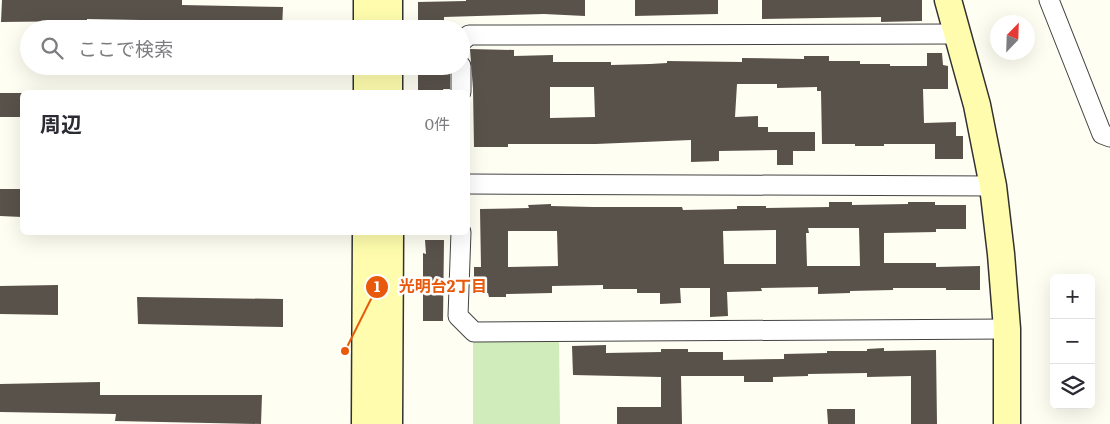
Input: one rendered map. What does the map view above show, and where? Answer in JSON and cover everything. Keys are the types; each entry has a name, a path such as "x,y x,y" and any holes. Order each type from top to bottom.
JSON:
{"street":[{"path":"367,0 367,20"},
{"path":"389,0 389,20"},
{"path":"948,0 977,105 993,186 1007,329 1007,424"},
{"path":"1049,0 1102,134 1110,137"},
{"path":"470,35 957,34"},
{"path":"367,75 367,90"},
{"path":"389,75 389,90"},
{"path":"461,75 461,90"},
{"path":"470,184 993,186"},
{"path":"365,424 366,235"},
{"path":"389,424 390,235"},
{"path":"461,235 458,316 474,332 1007,329"}],"green space":[{"path":"473,341 559,341 560,424 473,424"}],"building":[{"path":"2,0 182,0 182,5 283,7 282,20 87,19 1,22"},
{"path":"585,0 585,16 544,14 444,17 444,20 418,20 418,2"},
{"path":"635,0 718,0 718,14 635,16"},
{"path":"762,0 922,0 922,21 881,22 881,17 762,19"},
{"path":"470,49 514,50 514,56 553,55 553,62 611,62 611,65 667,63 667,61 742,62 742,58 804,59 804,56 829,56 829,61 860,61 860,64 890,64 890,66 927,66 927,53 942,53 943,65 948,66 948,89 923,89 924,123 956,122 956,136 963,136 963,159 935,159 935,144 855,146 855,144 822,144 821,91 817,91 817,87 777,88 777,84 737,84 735,117 758,116 758,127 768,127 768,132 815,132 815,151 793,151 793,165 777,165 777,150 719,151 719,161 691,162 691,140 596,144 508,144 508,147 474,147","holes":["550,87 594,87 595,117 550,118"]},
{"path":"418,75 450,75 450,89 418,90"},
{"path":"0,93 20,93 20,117 0,117"},
{"path":"0,189 20,189 20,217 0,216"},
{"path":"829,202 852,202 852,205 935,202 935,205 966,205 966,229 936,229 936,232 884,233 884,263 936,263 936,267 980,266 980,290 893,288 893,290 818,294 818,287 761,288 762,291 727,292 728,316 710,317 710,288 680,288 681,303 660,304 660,293 637,293 637,289 603,289 603,285 552,286 552,293 506,294 506,297 489,297 488,293 474,294 474,267 481,267 480,209 529,208 528,205 551,204 551,206 593,207 682,207 683,210 737,209 737,206 766,206 766,208 829,207","holes":["808,228 859,228 860,266 807,266 806,233 809,233","776,230 776,264 724,264 723,231","508,231 557,231 558,266 508,267"]},
{"path":"425,240 444,240 443,321 423,321 423,253 426,254"},
{"path":"58,285 58,315 0,314 0,286"},
{"path":"137,297 283,299 283,327 138,324"},
{"path":"606,345 606,353 661,352 661,349 688,349 688,352 723,352 723,360 784,359 784,354 867,351 867,349 884,348 884,351 936,350 937,424 911,424 911,376 867,377 867,373 808,374 808,376 773,377 773,382 744,382 744,376 681,376 682,424 617,424 617,407 661,407 661,377 573,375 572,346"},
{"path":"100,382 100,395 262,395 261,424 115,421 116,414 0,412 0,384"},
{"path":"827,409 855,409 855,424 828,424"}],"place":[{"name":"光明台2丁目","path":"345,351"}]}
